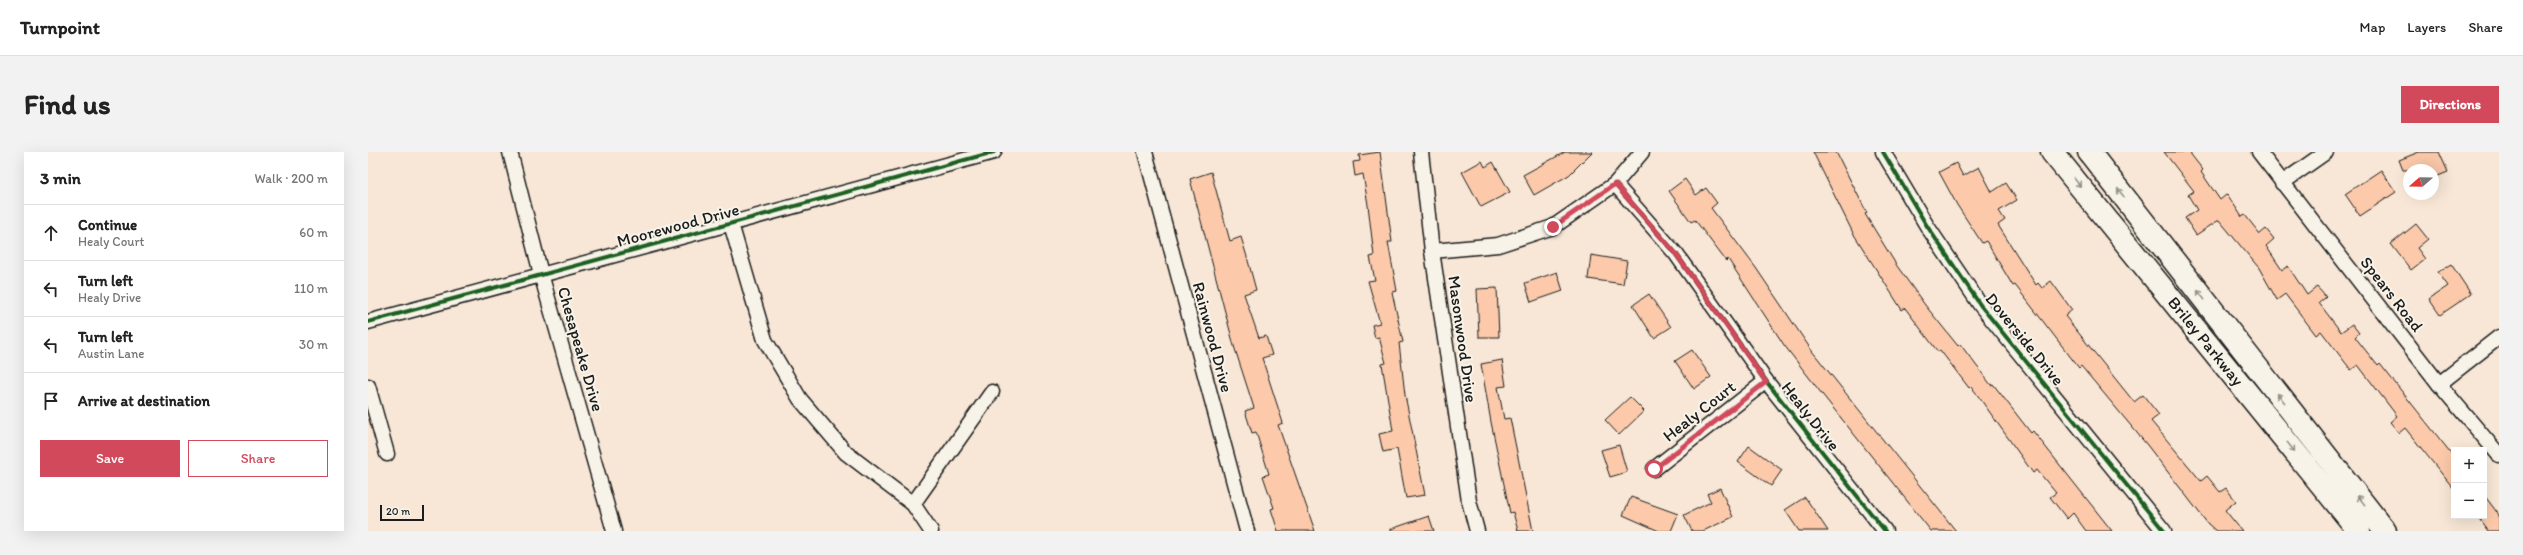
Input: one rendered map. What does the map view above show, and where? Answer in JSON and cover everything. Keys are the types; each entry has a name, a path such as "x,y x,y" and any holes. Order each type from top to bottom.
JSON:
{"highway":[{"name":"Briley Parkway","path":"2052,152 2357,528"},
{"name":"Briley Parkway","path":"2089,152 2385,531"}],"street":[{"name":"Chesapeake Drive","path":"510,152 541,274 614,531"},
{"name":"Moorewood Drive","path":"368,322 994,152"},
{"name":"Rainwood Drive","path":"1145,152 1247,531"},
{"name":"Masonwood Drive","path":"1421,152 1432,251 1469,501 1477,531"},
{"path":"1432,251 1498,245 1553,227 1615,184 1642,152"},
{"name":"Doverside Drive","path":"1883,152 1926,226 1981,306 2164,531"},
{"name":"Spears Road","path":"2259,152 2439,384 2499,455"},
{"path":"2282,183 2326,152"},
{"name":"Healy Drive","path":"1615,184 1676,254 1766,382 1885,531"},
{"path":"731,224 765,340 800,399 846,453 913,504 931,531"},
{"path":"2439,384 2499,337"},
{"name":"Healy Court","path":"1654,469 1766,382"},
{"path":"368,386 387,454"},
{"path":"913,504 992,392"}],"building":[{"path":"1380,152 1392,242 1388,242 1397,291 1392,292 1403,342 1399,343 1405,395 1425,495 1406,498 1397,449 1383,452 1379,434 1393,431 1382,364 1386,363 1379,337 1375,338 1372,325 1380,323 1368,281 1375,280 1370,257 1374,256 1368,205 1363,174 1355,176 1353,162 1360,161 1359,155"},
{"path":"1565,152 1592,152 1569,175 1534,195 1523,175"},
{"path":"1813,152 1836,152 1867,213 1865,214 1897,266 1925,305 1958,346 1960,344 1991,385 1993,384 2031,433 2033,431 2112,531 2086,531 2073,513 2067,519 2050,497 2056,493 2037,470 2033,473 1971,386 1969,388 1940,350 1938,352 1905,308 1902,310 1853,233"},
{"path":"2164,152 2189,152 2203,170 2201,172 2220,200 2227,194 2242,217 2245,215 2260,234 2266,229 2274,239 2266,246 2282,270 2288,266 2307,295 2317,287 2326,297 2319,303 2341,332 2352,324 2359,333 2355,337 2378,366 2380,364 2451,453 2451,485 2405,428 2399,433 2390,422 2397,416 2358,365 2351,370 2321,331 2316,335 2285,294 2277,300 2259,268 2219,220 2196,235 2185,218 2197,210 2188,195 2194,191"},
{"path":"2419,152 2439,152 2448,172 2439,176 2439,164 2403,164 2403,170 2399,160"},
{"path":"1482,161 1485,167 1493,162 1510,192 1481,207 1462,172"},
{"path":"1956,163 1963,176 1979,167 1992,192 2006,183 2017,200 1999,211 2005,220 1998,225 2036,285 2038,283 2042,288 2051,281 2072,310 2065,316 2134,402 2143,395 2159,415 2151,421 2201,481 2207,476 2220,492 2226,488 2236,501 2225,510 2242,531 2216,531 2208,524 2147,445 2081,366 2079,368 2015,285 2013,286 1986,241 1982,243 1957,205 1939,172"},
{"path":"2381,170 2396,192 2360,216 2345,194"},
{"path":"1211,172 1230,241 1241,237 1247,257 1256,290 1244,294 1259,338 1266,336 1272,355 1262,358 1283,423 1278,425 1315,531 1278,531 1271,509 1274,508 1263,476 1269,474 1256,432 1252,433 1245,411 1254,408 1234,346 1190,179"},
{"path":"1685,179 1696,195 1706,188 1717,203 1711,208 1756,268 1812,351 1956,531 1931,531 1784,345 1728,259 1726,261 1695,220 1691,222 1669,191"},
{"path":"2416,224 2428,239 2417,248 2425,259 2411,270 2391,244"},
{"path":"1591,255 1627,261 1623,284 1588,279"},
{"path":"2451,264 2471,294 2440,315 2429,299 2448,286 2438,272"},
{"path":"1557,272 1563,291 1531,302 1525,283"},
{"path":"1497,288 1499,337 1479,337 1477,289"},
{"path":"1649,294 1671,327 1654,338 1633,305"},
{"path":"1692,350 1711,377 1694,389 1675,361"},
{"path":"1502,360 1506,386 1498,387 1504,419 1510,418 1533,531 1518,531 1513,512 1510,513 1491,422 1481,364"},
{"path":"1630,397 1644,411 1619,435 1605,420"},
{"path":"1619,445 1627,472 1610,477 1601,450"},
{"path":"1749,446 1782,470 1771,486 1738,462"},
{"path":"1720,488 1733,517 1703,531 1692,531 1684,515 1711,502 1707,494"},
{"path":"1631,497 1678,514 1671,531 1659,531 1623,515"},
{"path":"1805,497 1828,531 1799,531 1785,510"},
{"path":"2487,499 2499,515 2499,531 2488,531 2479,519 2487,519"},
{"path":"1429,516 1434,531 1391,531 1391,529"}],"cycle path":[{"path":"368,322 994,152"},
{"path":"1883,152 1927,226 1981,306 2164,531"},
{"path":"1615,184 1676,254 1766,381 1885,531"}],"route":[{"path":"1553,227 1615,184 1676,254 1766,382 1654,469"}]}
